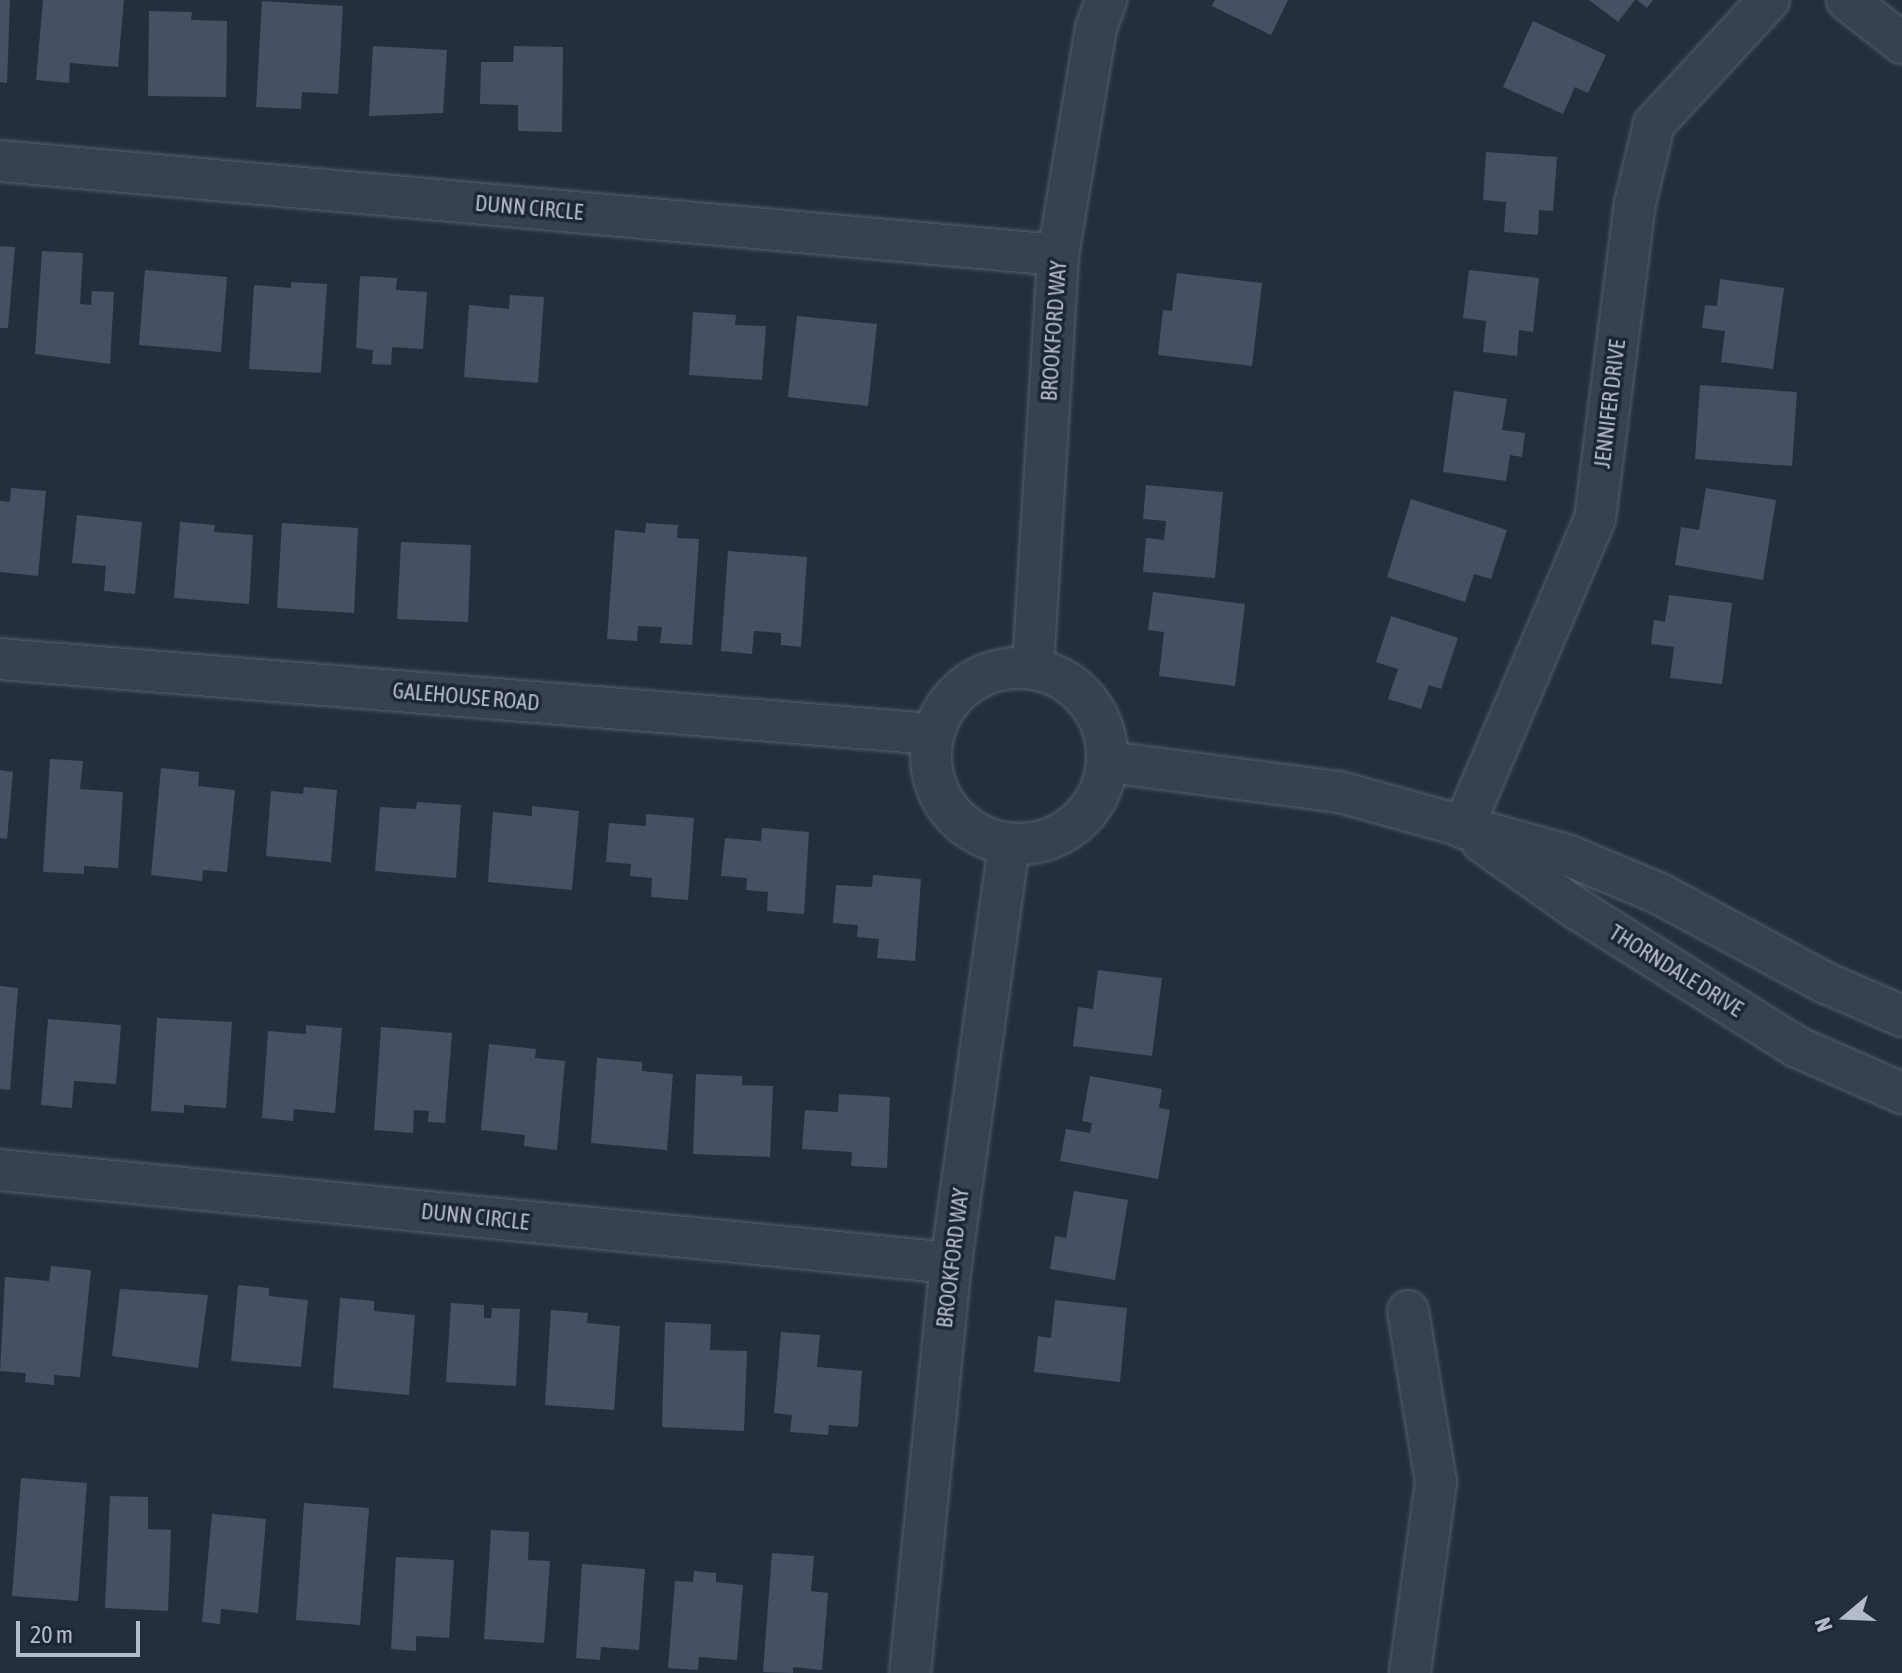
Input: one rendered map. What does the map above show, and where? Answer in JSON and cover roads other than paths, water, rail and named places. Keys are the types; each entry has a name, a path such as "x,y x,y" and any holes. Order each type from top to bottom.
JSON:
{"street":[{"name":"BROOKFORD WAY","path":"1033,667 1058,255 1096,28 1106,0"},
{"name":"JENNIFER DRIVE","path":"1463,828 1595,519 1635,204 1654,124 1769,0"},
{"path":"1847,0 1902,43"},
{"name":"DUNN CIRCLE","path":"0,161 1058,255"},
{"name":"GALEHOUSE ROAD","path":"0,659 932,734"},
{"path":"1033,667 1073,685 1100,719 1108,762 1101,790 1086,815 1064,833 1038,844 1009,845 963,825 934,785 932,734 945,704 969,681 1000,668 1033,667"},
{"name":"THORNDALE DRIVE","path":"1108,762 1340,792 1567,855 1658,893 1826,983 1902,1016"},
{"name":"THORNDALE DRIVE","path":"1463,828 1577,909 1797,1047 1902,1093"},
{"name":"BROOKFORD WAY","path":"910,1673 951,1263 1009,845"},
{"name":"DUNN CIRCLE","path":"0,1170 951,1263"},
{"path":"1408,1311 1436,1482 1410,1673"}]}
